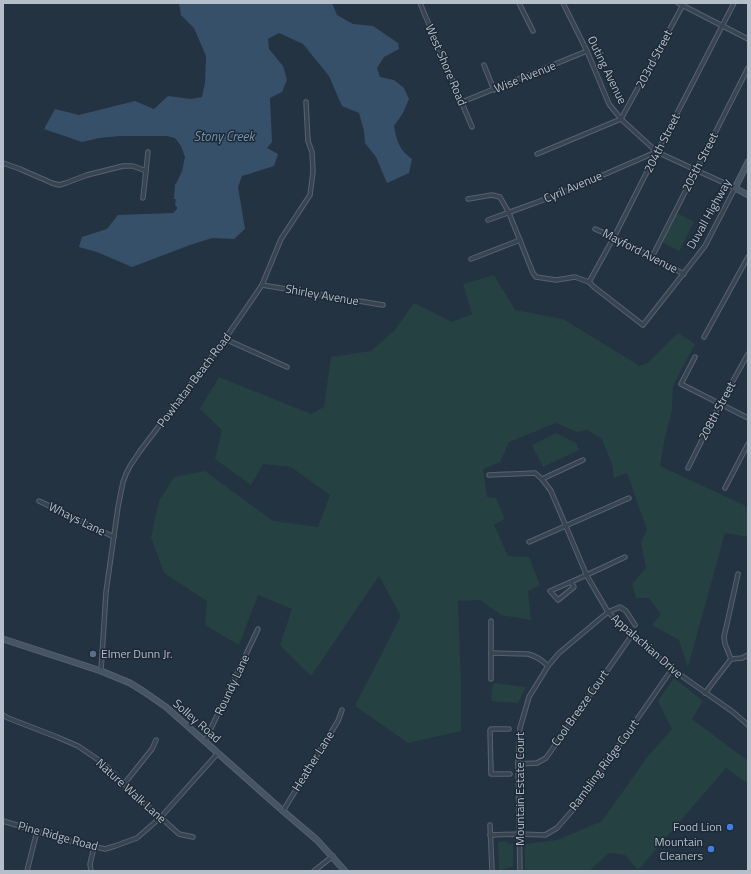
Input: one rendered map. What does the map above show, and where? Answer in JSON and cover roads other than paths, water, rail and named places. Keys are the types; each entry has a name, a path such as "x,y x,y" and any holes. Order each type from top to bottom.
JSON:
{"main road":[{"name":"Duvall Highway","path":"735,188 748,162"},
{"name":"Outing Avenue","path":"735,188 748,195"},
{"name":"Solley Road","path":"3,639 101,671 130,683 143,691 166,707 206,741 317,840 345,871"}],"street":[{"name":"West Shore Road","path":"420,3 472,127"},
{"path":"519,3 533,31"},
{"name":"Outing Avenue","path":"565,3 609,104 621,119 657,152 735,188"},
{"path":"678,3 683,4 748,39"},
{"name":"204th Street","path":"589,282 614,237 734,3"},
{"name":"203rd Street","path":"621,119 683,4"},
{"name":"Wise Avenue","path":"462,102 587,51"},
{"path":"484,65 494,90"},
{"name":"205th Street","path":"652,257 748,68"},
{"name":"Powhatan Beach Road","path":"101,671 106,592 123,482 130,466 140,451 225,339 262,285 281,239 310,195 313,172 312,152 308,141 306,102"},
{"path":"537,154 621,119"},
{"path":"143,198 148,152"},
{"name":"Cyril Avenue","path":"488,220 557,195 657,152"},
{"path":"3,163 59,185 87,175 123,166 134,166 146,171"},
{"name":"Duvall Highway","path":"684,274 705,246 735,188"},
{"path":"468,199 492,195 500,197 536,277 556,280 575,277 589,282 643,325 684,274"},
{"name":"Mayford Avenue","path":"595,229 614,237 684,274"},
{"path":"471,259 520,240"},
{"path":"704,337 748,257"},
{"name":"Shirley Avenue","path":"262,285 383,305"},
{"path":"225,339 287,367"},
{"name":"208th Street","path":"688,468 720,404 748,354"},
{"path":"695,357 680,384 748,418"},
{"path":"725,488 748,444"},
{"path":"489,475 535,473 542,479 583,460"},
{"name":"Appalachian Drive","path":"542,479 551,491 587,576 608,612 672,669 748,725"},
{"path":"529,542 629,498"},
{"name":"Whays Lane","path":"39,501 114,537"},
{"path":"572,582 574,587 558,600 550,591 625,558"},
{"path":"731,659 724,637 738,574"},
{"path":"608,612 620,608 626,611 635,625"},
{"name":"Mountain Estate Court","path":"520,871 518,764 520,728 529,697 548,666 559,653 608,612"},
{"path":"491,621 491,679"},
{"name":"Roundy Lane","path":"206,741 258,629"},
{"name":"Cool Breeze Court","path":"518,764 537,763 546,758 632,634"},
{"path":"491,653 533,655 537,656 548,666"},
{"path":"705,693 731,659 748,656"},
{"name":"Rambling Ridge Court","path":"490,835 545,835 558,828 585,794 672,669"},
{"name":"Heather Lane","path":"283,811 338,721 342,710"},
{"name":"Nature Walk Lane","path":"3,715 78,746 103,763 179,834 193,837"},
{"path":"509,729 490,730 491,774 510,774"},
{"path":"124,784 152,749 156,740"},
{"name":"Pine Ridge Road","path":"3,821 70,841 105,849 137,838 161,817 218,753"},
{"path":"490,825 492,870"},
{"path":"27,871 37,831"},
{"path":"91,871 90,864 94,847"},
{"path":"314,871 333,856"}],"water":[{"name":"Stony Creek","path":"179,3 332,3 337,15 353,24 373,26 398,43 399,49 384,57 377,68 380,77 394,80 404,88 409,99 403,113 394,126 399,145 412,159 409,173 387,183 376,157 365,143 364,131 359,113 342,106 329,76 303,44 279,33 268,39 269,49 283,66 287,80 282,92 270,98 272,142 267,148 278,154 274,166 242,176 238,187 245,229 234,239 212,238 132,267 97,252 79,247 82,237 107,229 118,215 173,213 177,209 175,205 176,199 174,199 175,184 182,171 185,157 181,146 175,138 167,136 120,136 99,138 82,142 44,129 55,109 79,115 135,101 154,109 168,96 191,99 202,97 205,83 206,56 194,28 181,15"}],"place":[{"name":"Elmer Dunn Jr.","path":"93,654"},
{"name":"Food Lion","path":"730,827"},
{"name":"Mountain Cleaners","path":"711,849"}]}
